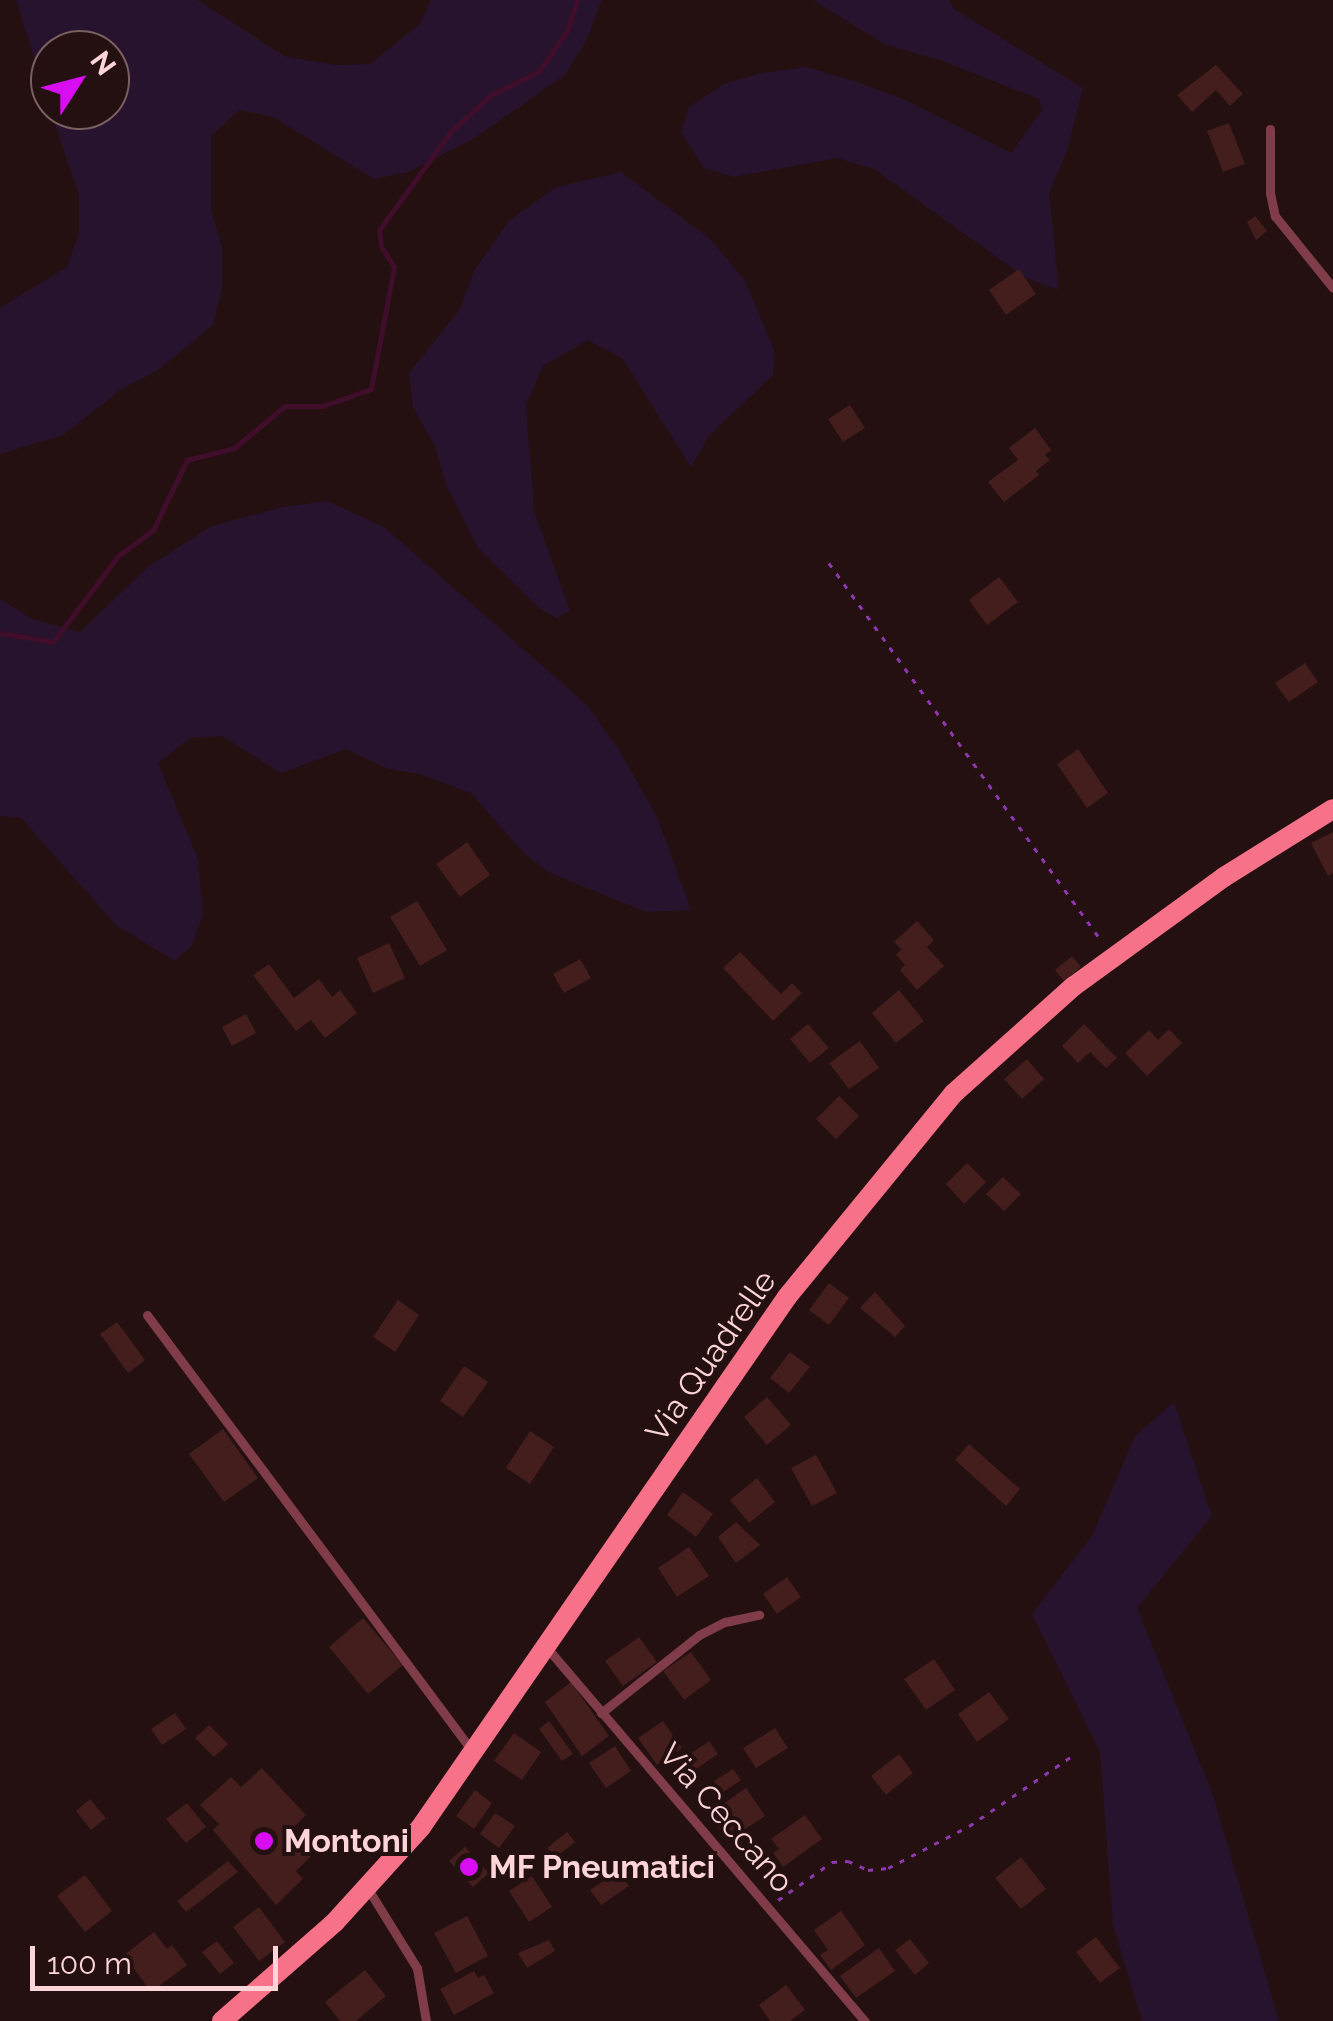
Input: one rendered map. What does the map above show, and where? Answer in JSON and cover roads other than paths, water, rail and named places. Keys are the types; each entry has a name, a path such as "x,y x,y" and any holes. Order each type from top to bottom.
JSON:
{"street":[{"name":"Via Quadrelle","path":"222,2021 367,1888 474,1754 754,1344 898,1156 1001,1046 1113,957 1237,868 1333,809"}],"lane":[{"path":"1270,130 1270,193 1275,216 1291,241 1333,288"},
{"path":"148,1315 474,1754"},
{"path":"602,1713 699,1635 725,1622 759,1615"},
{"name":"Via Ceccano","path":"548,1649 865,2021"},
{"path":"367,1888 417,1968 426,2021"}],"waterway":[{"path":"0,633 53,642 118,556 153,530 187,460 234,448 285,406 323,406 371,389 394,267 381,246 379,230 452,130 491,95 539,71 567,31 577,0"}],"place":[{"name":"Montoni","path":"264,1841"},
{"name":"MF Pneumatici","path":"469,1867"}]}
